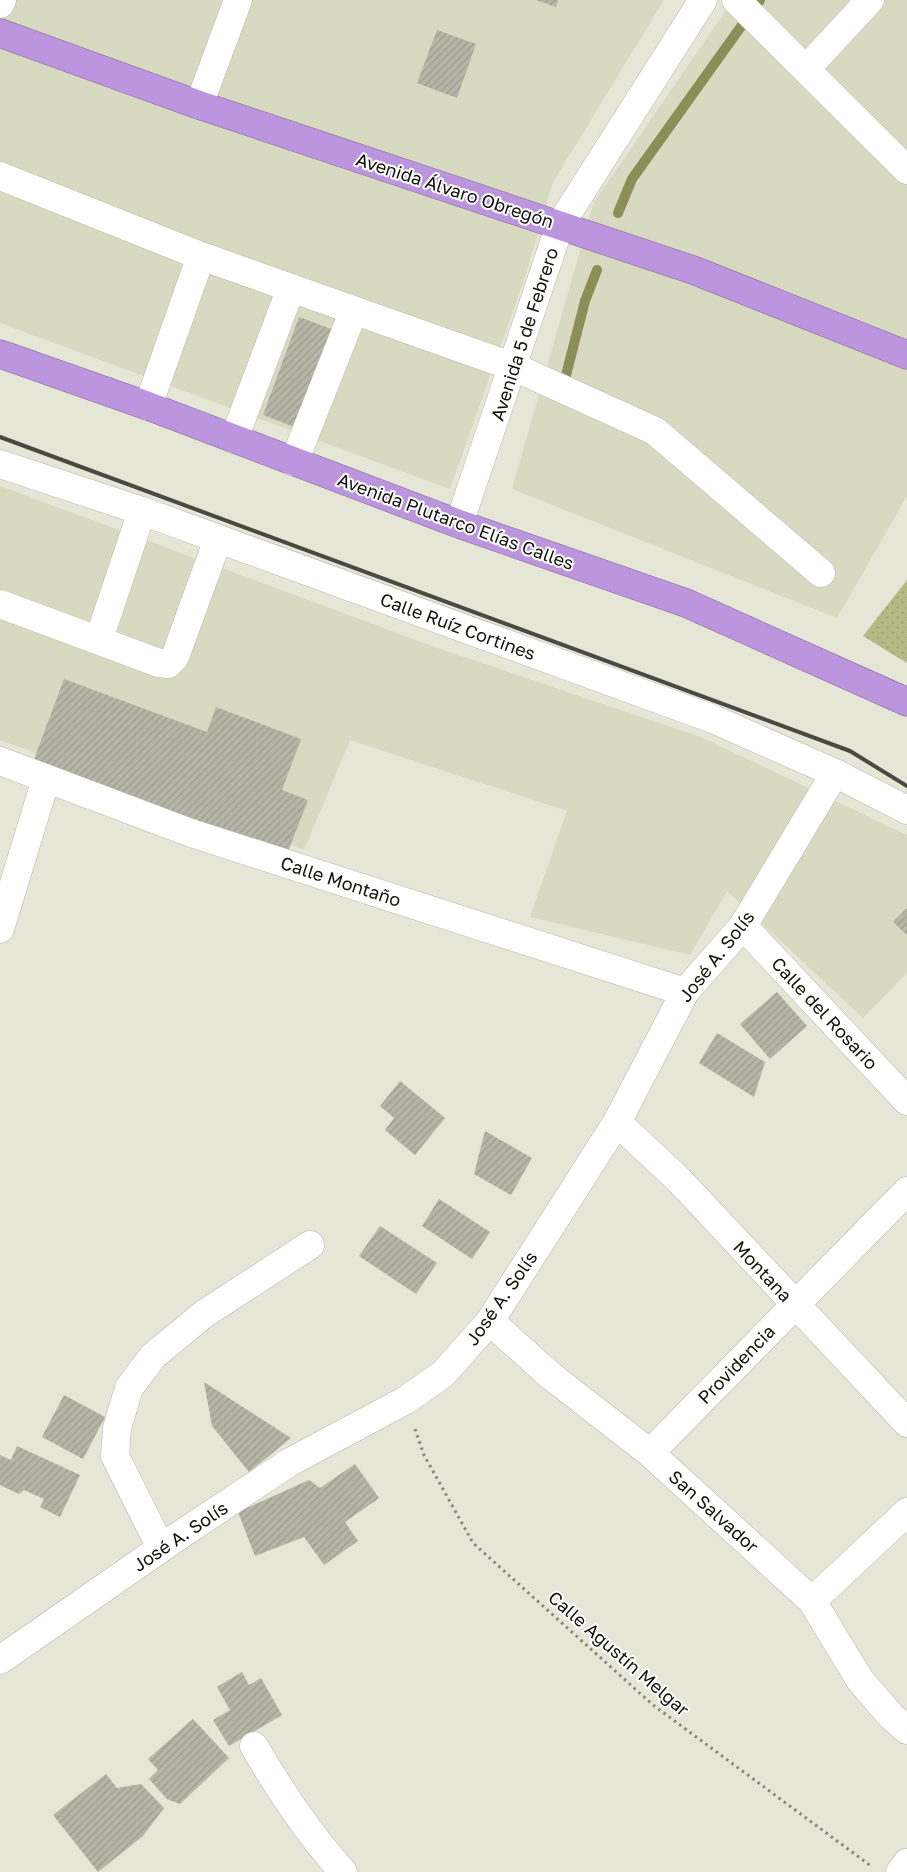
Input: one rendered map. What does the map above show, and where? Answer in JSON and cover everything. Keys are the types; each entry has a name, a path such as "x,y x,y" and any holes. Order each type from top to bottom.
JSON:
{"highway":[{"name":"Avenida Álvaro Obregón","path":"0,33 199,106 693,270 907,355"},
{"name":"Avenida Plutarco Elías Calles","path":"0,354 148,406 459,524 686,603 907,702"}],"street":[{"path":"0,4 2,0"},
{"path":"199,106 238,0"},
{"name":"Avenida 5 de Febrero","path":"459,524 514,367 560,226 703,0"},
{"path":"736,0 907,170"},
{"path":"806,69 870,0"},
{"path":"0,176 201,256 514,367 655,431 820,573"},
{"path":"148,406 201,256"},
{"path":"234,439 291,288"},
{"path":"294,462 354,310"},
{"name":"Calle Ruíz Cortines","path":"0,464 218,538 713,719 835,773 907,810"},
{"path":"98,639 142,511"},
{"path":"0,604 159,663 168,664 175,657 218,538"},
{"name":"Calle Montaño","path":"0,762 191,833 685,992"},
{"name":"José A. Solís","path":"0,1660 161,1548 290,1462 406,1400 443,1374 490,1321 617,1122 685,992 743,926 835,773"},
{"path":"0,929 46,779"},
{"name":"Calle del Rosario","path":"743,926 907,1101"},
{"name":"Montana","path":"617,1122 679,1180 907,1423"},
{"name":"Providencia","path":"650,1453 907,1191"},
{"path":"161,1548 115,1456 117,1428 129,1388 153,1356 204,1314 310,1245"},
{"name":"San Salvador","path":"490,1321 551,1376 650,1453 812,1601 860,1680 891,1716 907,1730"},
{"path":"812,1601 907,1512"},
{"path":"254,1746 284,1798 342,1872"},
{"path":"900,1872 907,1863"}],"path":[{"name":"Calle Agustín Melgar","path":"406,1400 424,1455 473,1543 653,1705 872,1866"}],"shaded area":[{"path":"0,0 664,0 553,182 525,277 450,489 0,323"},
{"path":"733,0 907,0 907,496 837,618 512,489 594,202"},
{"path":"0,486 443,650 701,737 907,835 907,973 863,1018 727,891 690,955 530,917 567,811 350,740 304,850 0,740"}],"green space":[{"path":"907,580 907,663 863,636"}],"building":[{"path":"536,0 558,0 556,7"},
{"path":"437,30 476,44 457,98 417,83"},
{"path":"299,317 334,330 297,428 263,415"},
{"path":"64,679 207,732 216,707 301,739 282,790 308,800 287,854 33,762"},
{"path":"907,908 907,935 893,922"},
{"path":"777,992 807,1026 770,1059 740,1024"},
{"path":"717,1033 765,1062 754,1097 699,1063"},
{"path":"400,1081 445,1118 415,1155 385,1130 394,1118 380,1106"},
{"path":"485,1131 532,1158 511,1195 474,1174"},
{"path":"439,1199 490,1232 472,1259 422,1226"},
{"path":"380,1226 437,1263 416,1294 359,1256"},
{"path":"204,1382 291,1438 249,1472 212,1426"},
{"path":"64,1395 105,1417 83,1459 42,1437"},
{"path":"17,1446 80,1475 60,1517 40,1507 44,1499 24,1490 19,1494 0,1485 0,1455 11,1460"},
{"path":"355,1464 379,1498 345,1522 358,1541 324,1565 304,1537 255,1556 238,1512 309,1480 320,1488"},
{"path":"242,1672 249,1685 261,1678 282,1715 229,1746 213,1720 230,1710 217,1687"},
{"path":"193,1719 229,1758 180,1804 167,1799 149,1779 158,1770 148,1759"},
{"path":"106,1774 117,1788 141,1784 164,1808 143,1836 98,1872 53,1815"}],"waterway":[{"path":"618,213 632,179 760,0"},
{"path":"564,383 585,301 597,270"}],"railway":[{"path":"0,437 850,751 907,786"}]}
